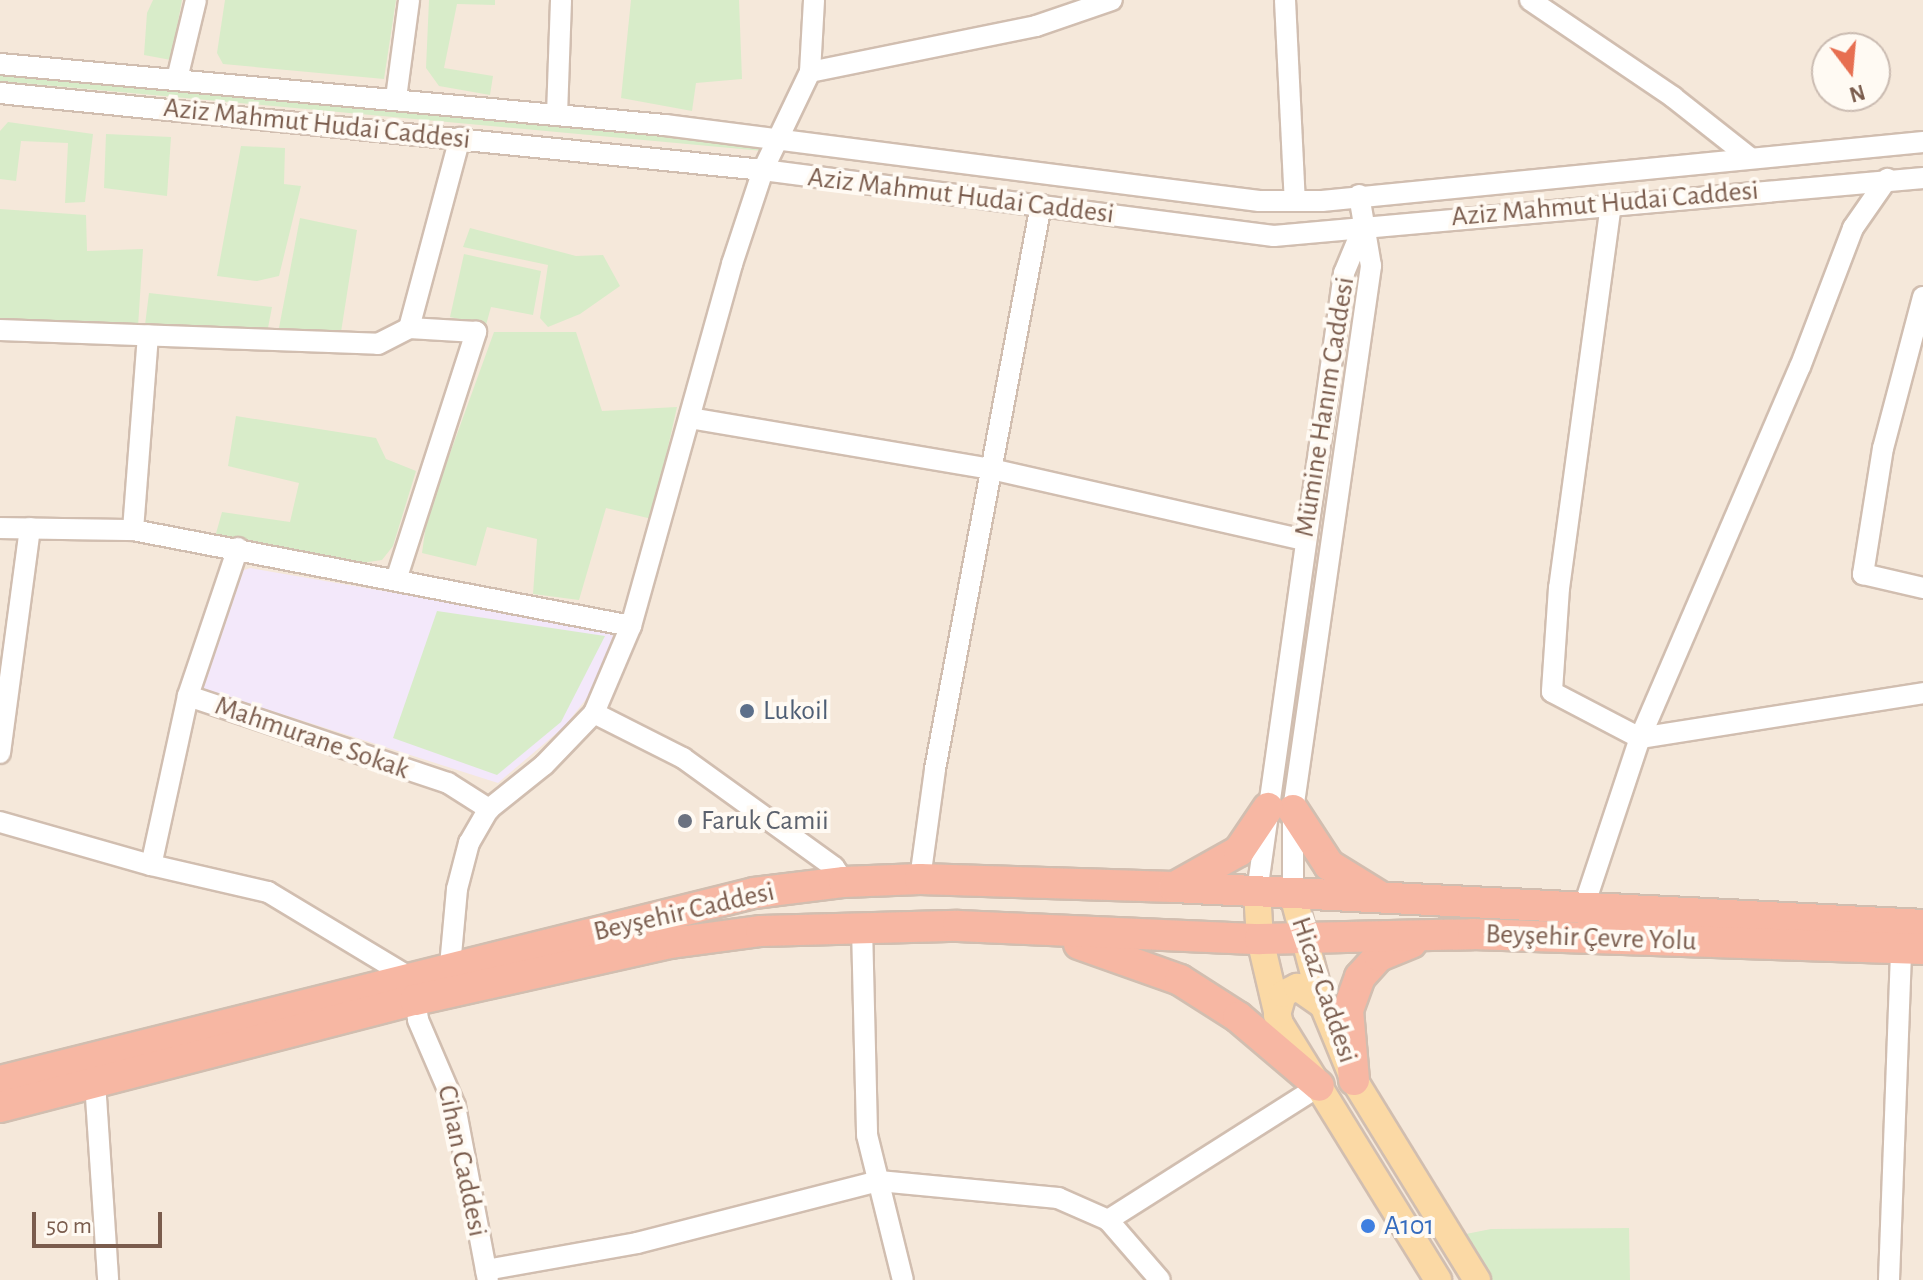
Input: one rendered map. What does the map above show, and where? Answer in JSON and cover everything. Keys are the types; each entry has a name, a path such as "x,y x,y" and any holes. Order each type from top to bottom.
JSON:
{"highway":[{"path":"1174,887 1239,851 1281,809 1329,865 1384,899"},
{"name":"Beyşehir Caddesi","path":"0,1107 95,1082 411,988 450,966 754,893 844,882 920,879 1174,887 1384,899"},
{"name":"Beyşehir Çevre Yolu","path":"1384,899 1584,906 1923,925"},
{"name":"Beyşehir Caddesi","path":"0,1081 411,988 671,943 761,931 862,927 1260,939"},
{"path":"1039,932 1180,980 1238,1017 1319,1086"},
{"path":"1354,1080 1348,1010 1360,977 1379,956 1430,936"},
{"name":"Beyşehir Çevre Yolu","path":"1260,939 1430,936 1912,949"}],"main road":[{"name":"Hicaz Caddesi","path":"1257,892 1260,939 1277,1015 1438,1280"},
{"name":"Hicaz Caddesi","path":"1293,895 1302,938 1323,1005 1354,1080 1477,1280"},
{"path":"1277,1015 1283,994 1297,987 1323,1005"}],"street":[{"path":"177,79 196,0"},
{"path":"396,98 409,0"},
{"path":"557,115 561,0"},
{"path":"450,966 457,889 469,843 489,809 544,765 594,713 631,626 763,170 810,72 814,0"},
{"path":"810,72 1036,26 1112,0"},
{"path":"1285,0 1295,201"},
{"path":"1530,0 1673,97 1749,157"},
{"name":"Aziz Mahmut Hudai Caddesi","path":"0,64 396,98 779,138 1259,201 1295,201 1923,142"},
{"name":"Aziz Mahmut Hudai Caddesi","path":"0,93 763,170 1274,236 1364,225 1923,178"},
{"path":"409,328 460,138"},
{"path":"1584,906 1640,738 1800,367 1853,228 1887,179"},
{"path":"1359,195 1364,225"},
{"path":"1611,204 1559,588 1552,692 1640,738 1923,693"},
{"path":"920,879 991,469 1041,205"},
{"name":"Mümine Hanım Caddesi","path":"1281,809 1303,540 1344,273 1364,225"},
{"name":"Mümine Hanım Caddesi","path":"1257,892 1281,809 1371,266 1364,225"},
{"path":"1923,297 1883,448 1863,574 1923,588"},
{"path":"0,330 378,344 409,328 476,332 396,580"},
{"path":"133,530 148,336"},
{"path":"690,418 991,469 1303,540"},
{"path":"0,528 133,530 631,626"},
{"path":"0,753 30,528"},
{"name":"Mahmurane Sokak","path":"238,548 188,696 448,783 489,809"},
{"path":"151,865 188,696"},
{"path":"594,713 683,758 834,867 844,882"},
{"name":"Hicaz Caddesi","path":"1281,809 1293,895"},
{"path":"0,822 151,865 268,892 411,988"},
{"path":"862,927 867,1135 903,1280"},
{"path":"1889,1280 1912,949"},
{"name":"Cihan Caddesi","path":"411,988 418,1020 455,1106 487,1275"},
{"path":"95,1082 108,1280"},
{"path":"1108,1220 1319,1086"},
{"path":"487,1275 637,1243 879,1181 1058,1198 1108,1220 1160,1280"}],"shaded area":[{"path":"0,0 1923,0 1923,1280 0,1280"},
{"path":"250,568 604,629 613,636 593,690 565,726 498,783 197,687 235,573"}],"green space":[{"path":"153,0 182,0 171,60 144,55 147,13"},
{"path":"225,0 396,0 384,79 223,64 217,53"},
{"path":"429,0 495,0 495,5 457,4 444,68 493,76 490,95 439,86 426,68"},
{"path":"631,0 739,0 742,79 696,83 692,111 621,98"},
{"path":"0,74 765,145 763,151 0,81"},
{"path":"8,122 93,134 85,202 65,203 68,143 21,141 16,181 0,179 0,131"},
{"path":"106,134 171,137 167,196 104,188"},
{"path":"241,146 285,148 284,184 301,186 279,276 257,281 217,276"},
{"path":"0,209 86,215 87,251 143,249 138,327 0,320"},
{"path":"300,218 357,230 341,332 278,333"},
{"path":"470,228 576,256 603,255 620,286 580,314 548,327 540,318 548,265 463,247"},
{"path":"464,254 541,271 533,315 491,307 486,325 450,317"},
{"path":"149,293 272,307 268,328 145,325"},
{"path":"494,332 576,332 602,411 677,407 652,519 606,508 579,600 533,594 537,539 487,527 476,566 422,553 427,517"},
{"path":"236,416 376,438 386,459 416,471 393,546 382,560 361,563 215,537 222,512 290,522 299,483 228,466"},
{"path":"437,611 605,636 561,722 497,775 393,738"},
{"path":"1629,1228 1630,1280 1492,1280 1461,1235 1491,1229"}],"place":[{"name":"Lukoil","path":"747,711"},
{"name":"Faruk Camii","path":"685,821"},
{"name":"A101","path":"1368,1226"}]}
